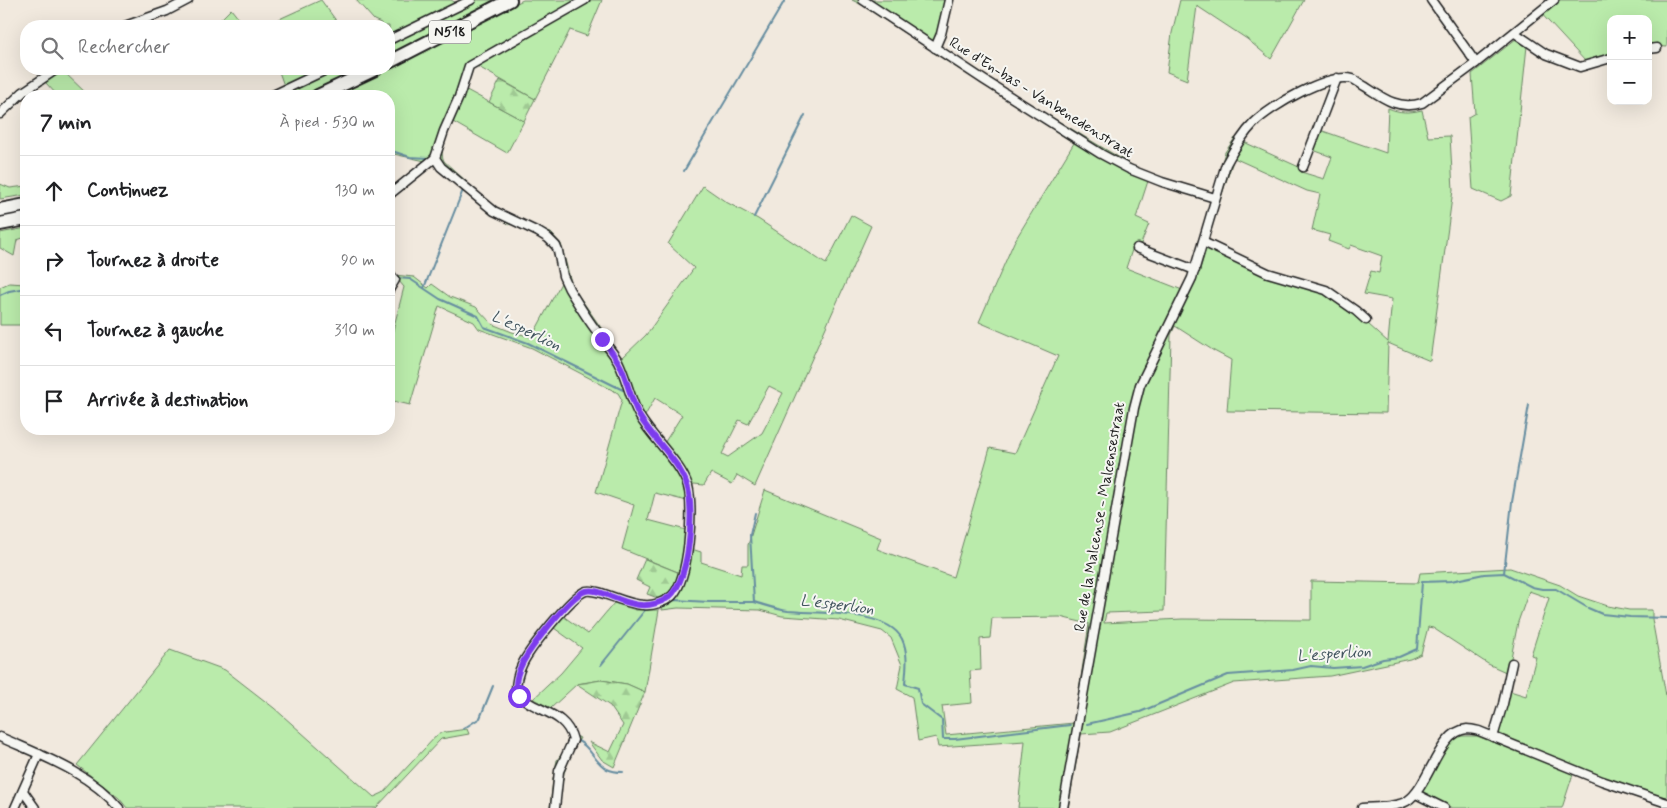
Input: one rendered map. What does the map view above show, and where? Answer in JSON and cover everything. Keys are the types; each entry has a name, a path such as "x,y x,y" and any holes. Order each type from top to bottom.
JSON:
{"highway":[{"name":"N518","path":"395,59 510,0"},
{"path":"331,90 363,75"},
{"path":"0,210 20,206"},
{"path":"0,224 20,220"}],"street":[{"path":"142,20 167,11 188,0"},
{"path":"395,37 471,0"},
{"path":"395,190 435,158 469,66 585,0"},
{"name":"Rue d'En-bas - Vanbenedenstraat","path":"863,0 935,48 1129,170 1215,198"},
{"path":"935,48 941,34 949,0"},
{"path":"1430,0 1476,63"},
{"path":"1303,167 1337,78 1354,80 1391,102 1402,106 1414,105 1429,99 1515,33 1554,0"},
{"path":"1515,33 1546,54 1580,67 1607,59"},
{"path":"26,90 48,75"},
{"path":"283,90 315,75"},
{"name":"Rue de la Malcense - Malcensestraat","path":"1063,808 1134,408 1140,385 1194,270 1226,164 1244,134 1270,110 1316,85 1337,78"},
{"path":"0,114 20,95"},
{"path":"435,158 441,167 494,211 538,232 556,246 565,283 618,362 641,419 676,464 688,486 690,515 687,552 683,574 672,595 657,604 646,606 633,605 594,590 584,592 562,612 522,664 516,680 516,690 522,699 560,720 571,733 573,740 559,771 555,808"},
{"path":"1203,242 1268,273 1326,290 1366,320"},
{"path":"1137,248 1194,270"},
{"path":"1493,737 1512,663"},
{"path":"1362,808 1405,805 1416,794 1452,735 1467,729 1478,731 1602,780 1667,803"},
{"path":"0,737 72,770 111,799 119,808"},
{"path":"0,743 8,741"},
{"path":"16,808 39,754"},
{"path":"23,791 35,808"},
{"path":"1416,794 1444,808"}],"green space":[{"path":"321,0 336,20 277,20"},
{"path":"356,0 451,0 464,7 476,0 495,0 395,52 395,20 374,20"},
{"path":"523,0 602,0 587,36 570,30 535,99 475,65 465,65 461,87 524,121 507,153 453,122 444,141 442,156 444,161 493,206 512,217 510,225 477,202 434,165 431,157 425,161 395,154 395,90 344,90 374,75 395,75 395,64"},
{"path":"852,0 953,0 943,39 939,47 972,68 968,75 862,5"},
{"path":"1180,0 1304,0 1271,59 1247,39 1197,6 1187,80 1167,72 1172,33"},
{"path":"1547,0 1667,0 1667,47 1652,46 1652,15 1607,15 1607,57 1586,62 1537,9"},
{"path":"231,9 239,19 238,20 220,20"},
{"path":"1517,38 1527,46 1511,196 1501,201 1473,189 1468,117 1475,113 1472,74"},
{"path":"55,75 67,75 83,90 52,90 45,82"},
{"path":"280,75 346,75 315,90 286,90"},
{"path":"500,80 535,99 524,121 489,102"},
{"path":"1003,88 1135,167 1176,183 1213,193 1225,152 1235,138 1299,167 1301,172 1324,179 1332,157 1313,150 1320,130 1386,153 1388,108 1405,112 1422,110 1428,137 1450,136 1453,190 1430,361 1388,343 1386,413 1227,411 1231,360 1175,326 1171,335 1164,611 1106,613 1104,623 1182,619 1311,620 1311,581 1418,583 1420,573 1510,568 1560,585 1578,596 1608,606 1629,610 1652,610 1667,701 1667,797 1653,795 1575,768 1562,808 1452,808 1421,793 1448,745 1458,736 1477,736 1495,743 1510,691 1526,696 1536,657 1531,655 1549,598 1529,591 1518,622 1508,673 1488,664 1433,628 1428,627 1421,654 1410,659 1330,676 1234,683 1110,732 1081,734 1068,808 1018,808 1025,741 938,747 936,737 918,741 912,697 897,689 902,665 891,638 882,631 839,620 782,616 760,610 678,608 662,610 663,600 680,573 622,549 634,505 596,492 622,400 618,393 532,348 479,329 474,322 439,306 410,405 395,401 395,322 404,287 395,275 414,277 428,288 432,284 450,297 476,307 492,324 532,337 561,283 555,252 547,242 532,234 534,227 551,233 561,244 572,286 622,358 646,335 694,268 668,244 703,186 726,202 758,219 826,264 851,215 871,226 755,486 737,475 732,484 711,473 704,485 694,484 683,488 687,501 655,493 648,520 686,530 685,547 701,552 701,562 741,575 742,565 748,565 748,545 765,490 881,538 877,549 953,577 990,448 1015,453 1058,356 979,322 1014,242 1074,143 1000,95","holes":["1234,158 1307,191 1320,194 1312,230 1330,235 1328,241 1349,249 1351,245 1382,256 1379,273 1371,271 1364,294 1392,299 1388,342 1358,315 1327,292 1297,283 1298,278 1263,267 1209,240 1190,293 1126,268 1133,247 1140,246 1149,224 1136,218 1148,181 1219,203","769,386 783,393 762,433 728,457 722,454 739,420 748,424","655,398 682,415 661,448 641,423","1060,617 1089,624 1074,723 946,735 942,706 972,703 970,671 981,670 980,639 990,638 992,618"]},
{"path":"0,184 10,188 20,187 20,196 0,199"},
{"path":"20,229 20,239 17,240 14,256 0,248 0,233"},
{"path":"9,283 20,284 20,325 0,325 0,287"},
{"path":"645,559 680,573 671,592 663,600 647,594 650,587 636,580"},
{"path":"614,603 636,610 659,610 645,692 627,684 601,680 577,684 551,708 533,699 561,673 582,648 554,628 563,616 588,634"},
{"path":"170,650 225,670 274,708 374,797 383,793 439,733 467,729 469,734 441,739 376,808 127,808 119,798 77,765"},
{"path":"601,680 627,684 645,692 614,767 602,760 589,742 610,752 623,725 610,706 577,684"},
{"path":"568,732 580,738 571,754 564,773 558,808 550,808 557,760 567,747"}],"waterway":[{"path":"684,171 785,0"},
{"path":"754,217 805,115"},
{"path":"395,152 410,157 429,158"},
{"path":"424,288 463,190"},
{"name":"L'esperlion","path":"397,278 410,279 440,299 478,316 484,327 528,343 623,390"},
{"name":"L'esperlion","path":"0,295 20,289"},
{"path":"1504,573 1512,502 1529,405"},
{"name":"L'esperlion","path":"755,513 750,535 754,602 788,611 833,613 867,618 882,622 894,629 902,639 906,650 905,684 918,688 921,704 942,720 943,739 1070,725"},
{"name":"L'esperlion","path":"1087,724 1140,712 1228,675 1293,670 1311,666 1333,668 1362,666 1383,659 1399,657 1417,649 1422,582 1451,581 1484,574 1504,573 1532,587 1556,589 1602,614 1667,618"},
{"path":"601,665 645,610 665,605 674,600 754,602"},
{"path":"463,729 480,718 493,686"},
{"path":"578,741 607,769 623,772"}],"route":[{"path":"519,696 516,690 516,680 522,664 531,650 577,596 594,590 633,605 646,606 657,604 672,595 683,574 690,515 688,486 676,464 641,419 618,362 602,339"}]}
